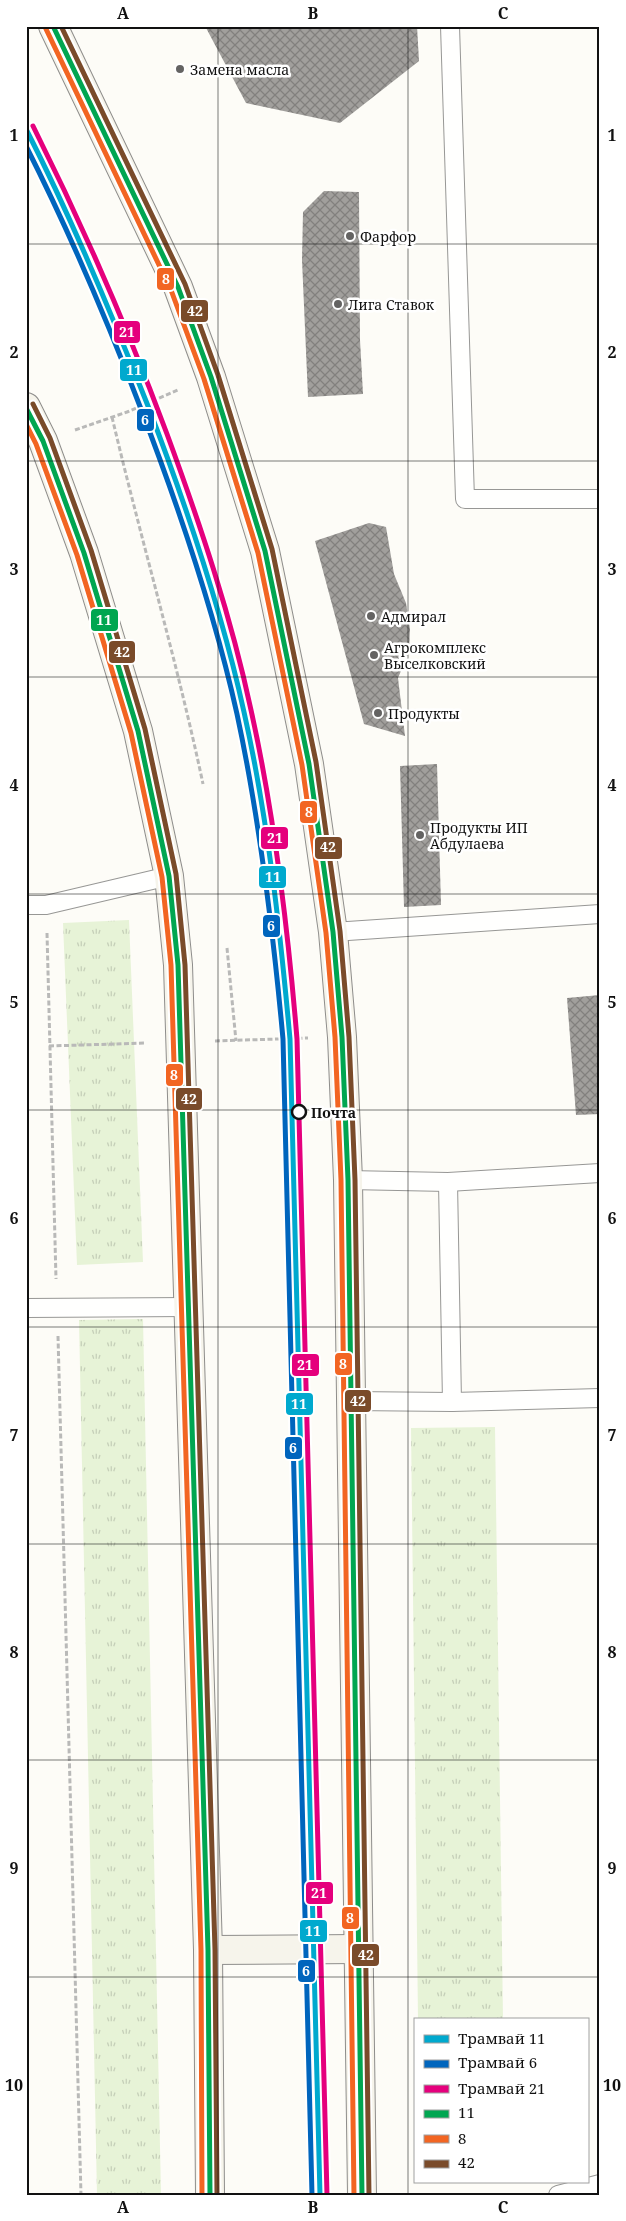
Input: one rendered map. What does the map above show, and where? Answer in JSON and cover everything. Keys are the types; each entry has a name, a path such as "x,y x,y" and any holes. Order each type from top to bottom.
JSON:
{"main road":[{"path":"53,26 178,287 211,376 265,551 309,764 333,932 342,1037 348,1180 362,2195"},
{"path":"26,407 43,441 84,553 130,703 169,876 178,965 189,1307 208,1950 210,2195"},
{"path":"208,1950 360,1949"}],"lane":[{"path":"450,26 465,499 600,498"},
{"path":"26,906 46,905 169,876"},
{"path":"333,932 600,914"},
{"path":"348,1180 448,1182 600,1173"},
{"path":"448,1182 452,1402"},
{"path":"26,1308 189,1307"},
{"path":"350,1401 452,1402 600,1398"},
{"path":"558,2195 600,2184"}],"path":[{"path":"43,441 112,417 211,376"},
{"path":"112,417 136,521 163,610 203,784"},
{"path":"46,905 81,2195"},
{"path":"227,948 236,1041"}],"green space":[{"path":"129,920 143,1262 77,1265 63,923"},
{"path":"143,1319 161,2195 97,2195 79,1320"},
{"path":"495,1427 503,2018 418,2018 411,1428"}],"building":[{"path":"205,26 417,26 419,61 340,123 246,103"},
{"path":"324,191 359,192 360,340 363,394 308,397 302,260 303,212"},
{"name":"Адмирал","path":"369,523 386,527 394,574 406,603 410,629 409,652 398,678 405,736 364,724 315,541"},
{"name":"Продукты ИП Абдулаева","path":"437,764 441,905 404,907 400,766"},
{"path":"600,995 600,1114 576,1115 567,998"}],"tram line":[{"name":"21","path":"33,126 70,202 121,317 167,434 203,536 243,675 267,792 280,874 297,1039 327,2195"},
{"name":"11","path":"26,129 75,231 105,301 148,406 202,557 235,673 260,793 266,833 282,957 290,1039 320,2195"},
{"name":"6","path":"26,146 87,276 115,342 155,446 195,560 218,636 237,714 265,876 283,1039 312,2195"}],"transit line":[{"name":"11","path":"53,26 178,287 211,377 265,551 309,764 333,932 342,1037 348,1180 362,2195"},
{"name":"42","path":"61,26 185,284 218,375 272,549 316,762 340,931 349,1037 355,1180 369,2195"},
{"name":"8","path":"46,29 171,290 204,379 258,553 302,765 326,933 335,1037 341,1180 354,2195"},
{"name":"42","path":"33,404 50,438 91,550 145,729 176,874 185,965 215,1950 217,2195"},
{"name":"11","path":"26,408 43,441 84,553 138,731 169,876 178,965 208,1950 210,2195"},
{"name":"8","path":"26,424 36,444 77,555 131,733 162,877 171,965 201,1950 202,2195"}],"place":[{"name":"Замена масла","path":"180,69"},
{"name":"Фарфор","path":"350,236"},
{"name":"Лига Ставок","path":"338,304"},
{"name":"Адмирал","path":"371,616"},
{"name":"Агрокомплекс Выселковский","path":"374,655"},
{"name":"Продукты","path":"378,713"},
{"name":"Продукты ИП Абдулаева","path":"420,835"},
{"name":"Почта","path":"299,1112"}]}
